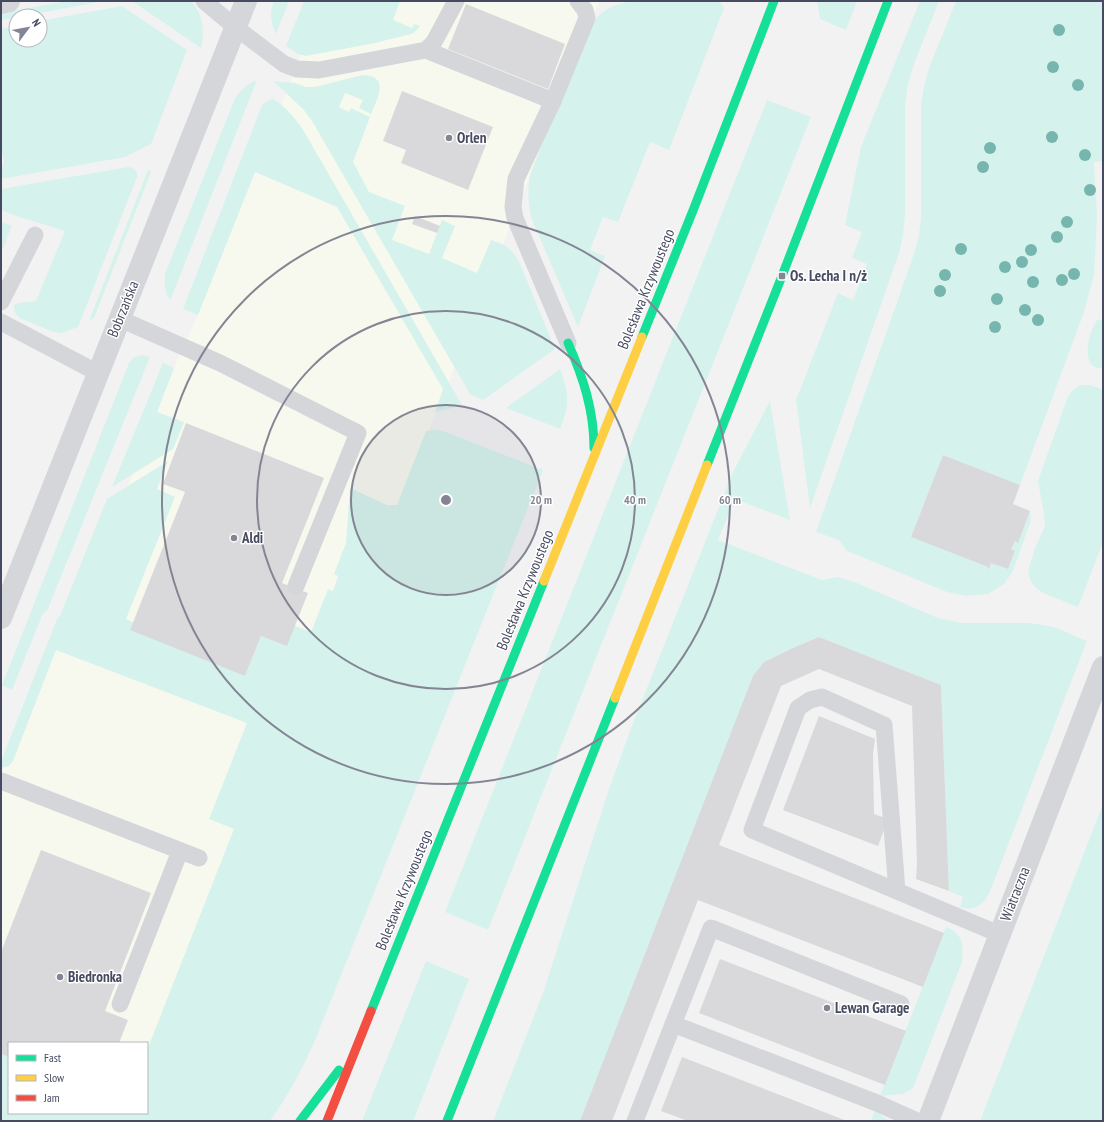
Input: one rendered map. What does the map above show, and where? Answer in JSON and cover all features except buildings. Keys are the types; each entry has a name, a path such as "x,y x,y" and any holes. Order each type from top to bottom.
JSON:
{"main road":[{"name":"Bolesława Krzywoustego","path":"327,1121 694,208 774,1"},
{"path":"447,1121 779,284 888,1"},
{"path":"568,343 584,381 592,408 595,435 592,461"},
{"path":"300,1121 335,1076 365,1026"}],"street":[{"path":"1,3 9,1"},
{"name":"Bobrzańska","path":"1,618 246,1"},
{"name":"Wiatraczna","path":"928,1121 1103,667"}],"lane":[{"path":"204,1 284,64 297,69 319,70 426,50 553,101"},
{"path":"426,50 434,42 456,1"},
{"path":"568,343 515,218 513,207 516,179 553,101 587,18 585,10 578,1"},
{"path":"1,302 35,235"},
{"path":"120,319 220,363 358,433 296,586"},
{"path":"1,322 98,373"},
{"path":"897,891 884,725 822,697 810,700 798,708 752,830 999,934"},
{"path":"1,781 199,858"},
{"path":"120,1004 180,851"},
{"path":"635,1121 711,928 901,1004"},
{"path":"673,1024 877,1103 917,1121"}],"shaded area":[{"path":"321,1 599,1 315,719 148,1111 148,1042 8,1042 8,1104 1,1101 1,761 57,619 74,623 174,368 198,315 280,109"}],"green space":[{"path":"67,1 104,1 48,12 48,8 28,8"},
{"path":"132,1 191,1 198,11 202,23 203,35 201,48"},
{"path":"274,1 289,1 276,34 271,18"},
{"path":"304,1 400,1 393,20 412,28 414,24 420,26 411,34 375,43 306,56 298,54 286,46"},
{"path":"633,1 719,1 724,8 669,150 650,142 618,222 603,217 590,250 605,256 578,327 531,217 528,194 531,172 589,27 604,11 617,5"},
{"path":"817,1 857,1 846,30 820,19"},
{"path":"920,1 939,1 914,64 908,84 905,105 905,216 900,250 810,508 796,400 838,293 853,300 867,264 852,258 862,232 845,225 861,147"},
{"path":"956,1 1103,1 1103,161 1094,162 1097,217 1094,275 1084,312 1020,485 943,455 911,537 988,567 987,568 989,569 991,563 1008,569 1015,551 1011,549 1015,541 1018,542 1030,511 1031,520 1013,571 1004,584 988,594 966,596 947,592 847,551 839,540 816,532 914,254 919,235 921,218 921,105 924,86 929,68"},
{"path":"122,6 187,50 151,144 125,157 1,179 1,170 4,162 1,146 1,29 8,28 8,48 48,48 48,20"},
{"path":"8,12 8,19 1,20 1,13"},
{"path":"362,75 371,76 379,83 379,95 371,114 359,108 363,100 345,93 339,107 349,112 351,108 370,117 353,162 369,192 405,206 392,240 429,254 442,220 455,226 442,258 477,273 491,240 506,246 521,266 555,349 483,400 470,394 312,121 303,109 273,81 295,83 306,87 315,87"},
{"path":"257,80 170,301 165,288 165,274 235,98 244,87"},
{"path":"273,99 289,112 302,128 462,405 435,412 443,389 337,207 255,172 198,315 183,309 262,105"},
{"path":"767,100 811,117 488,930 445,912"},
{"path":"128,167 133,168 137,172 137,177 78,327 61,333 53,332 20,318 15,312 14,305 18,303 36,301 65,231 1,210 1,189"},
{"path":"148,170 151,172 94,318 89,321"},
{"path":"1,222 12,226 1,253"},
{"path":"1099,319 1103,321 1103,368 1095,367 1090,362 1088,355 1089,338"},
{"path":"142,355 150,357 47,611 43,613 12,690 2,685 129,363 134,357"},
{"path":"163,363 174,368 157,412 184,422 173,449 112,487"},
{"path":"560,369 567,392 567,406 560,429 506,408"},
{"path":"1081,385 1091,385 1103,390 1103,542 1078,607 1043,593 1035,587 1030,580 1028,571 1035,548 1045,526 1038,481 1068,396 1074,389"},
{"path":"770,401 790,520 735,499 718,540 822,580 838,577 857,583 938,618 962,623 1030,623 1054,627 1087,641 989,894 983,902 973,908 960,907 963,897 949,891 941,685 819,637 764,662 580,1121 493,1121 543,993 608,792 633,723 733,472"},
{"path":"426,431 443,431 543,470 314,1043 283,1102 270,1121 1,1121 1,1054 8,1057 8,1114 148,1114 148,1047 234,829 209,819 247,723 56,650 13,761 9,766 1,768 1,761 57,619 60,616 107,499 168,461 157,489 175,497 126,619 245,676 261,636 295,626 311,632 328,589 333,591 338,576 334,574 346,543 350,488 387,505 397,505"},
{"path":"1103,804 1103,1121 980,1121"},
{"path":"946,927 956,933 961,941 963,950 962,962 913,1088 903,1094 880,1096"},
{"path":"426,961 469,979 413,1121 362,1121"},
{"path":"875,1110 889,1121 871,1121"}],"traffic: fast":[{"path":"642,337 694,208 774,1"},
{"path":"707,465 888,1"},
{"path":"568,343 587,394 592,420 594,448"},
{"path":"371,1011 544,581"},
{"path":"447,1121 615,698"},
{"path":"300,1121 339,1070"}],"traffic: slow":[{"path":"544,581 642,337"},
{"path":"615,698 707,465"}],"traffic: jam":[{"path":"327,1121 371,1011"}],"place":[{"name":"Orlen","path":"449,138"},
{"name":"Os. Lecha I n/ż","path":"782,276"},
{"name":"Aldi","path":"234,538"},
{"name":"Biedronka","path":"60,977"},
{"name":"Lewan Garage","path":"827,1008"}]}
